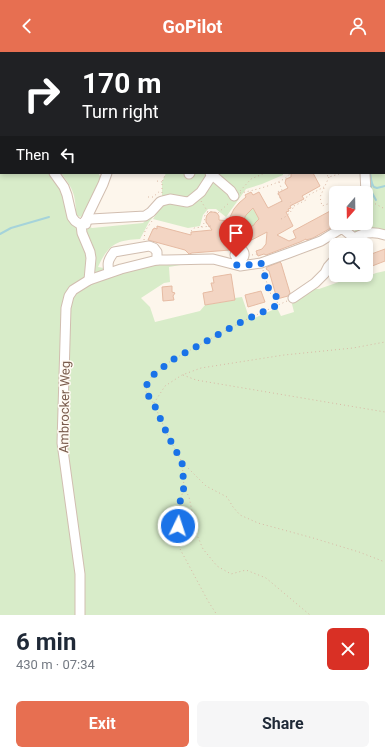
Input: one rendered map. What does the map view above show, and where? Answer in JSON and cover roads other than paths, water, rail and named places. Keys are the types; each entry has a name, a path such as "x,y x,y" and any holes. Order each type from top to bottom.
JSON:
{"lane":[{"path":"55,174 64,187 72,217 75,221 83,222 144,216 151,212 162,201 170,199 186,202 190,201 204,188 211,174 220,180 234,196"},
{"path":"89,280 91,258 84,237 83,222 107,174"},
{"path":"365,174 366,186"},
{"name":"Ambrocker Weg","path":"80,615 80,574 62,444 66,308 69,296 73,290 89,280 109,272 157,260 213,259 236,262 240,266 261,263 321,240 339,230"},
{"name":"Ambrocker Weg","path":"356,238 361,234 368,233 385,235"},
{"path":"109,272 108,263 114,252 149,246 154,248 157,252 157,260"},
{"path":"292,298 315,283 325,273 329,266"}],"waterway":[{"path":"370,174 374,187 377,188 385,186"},
{"path":"371,183 371,191 376,200"},
{"path":"0,234 11,228 49,217"}]}
